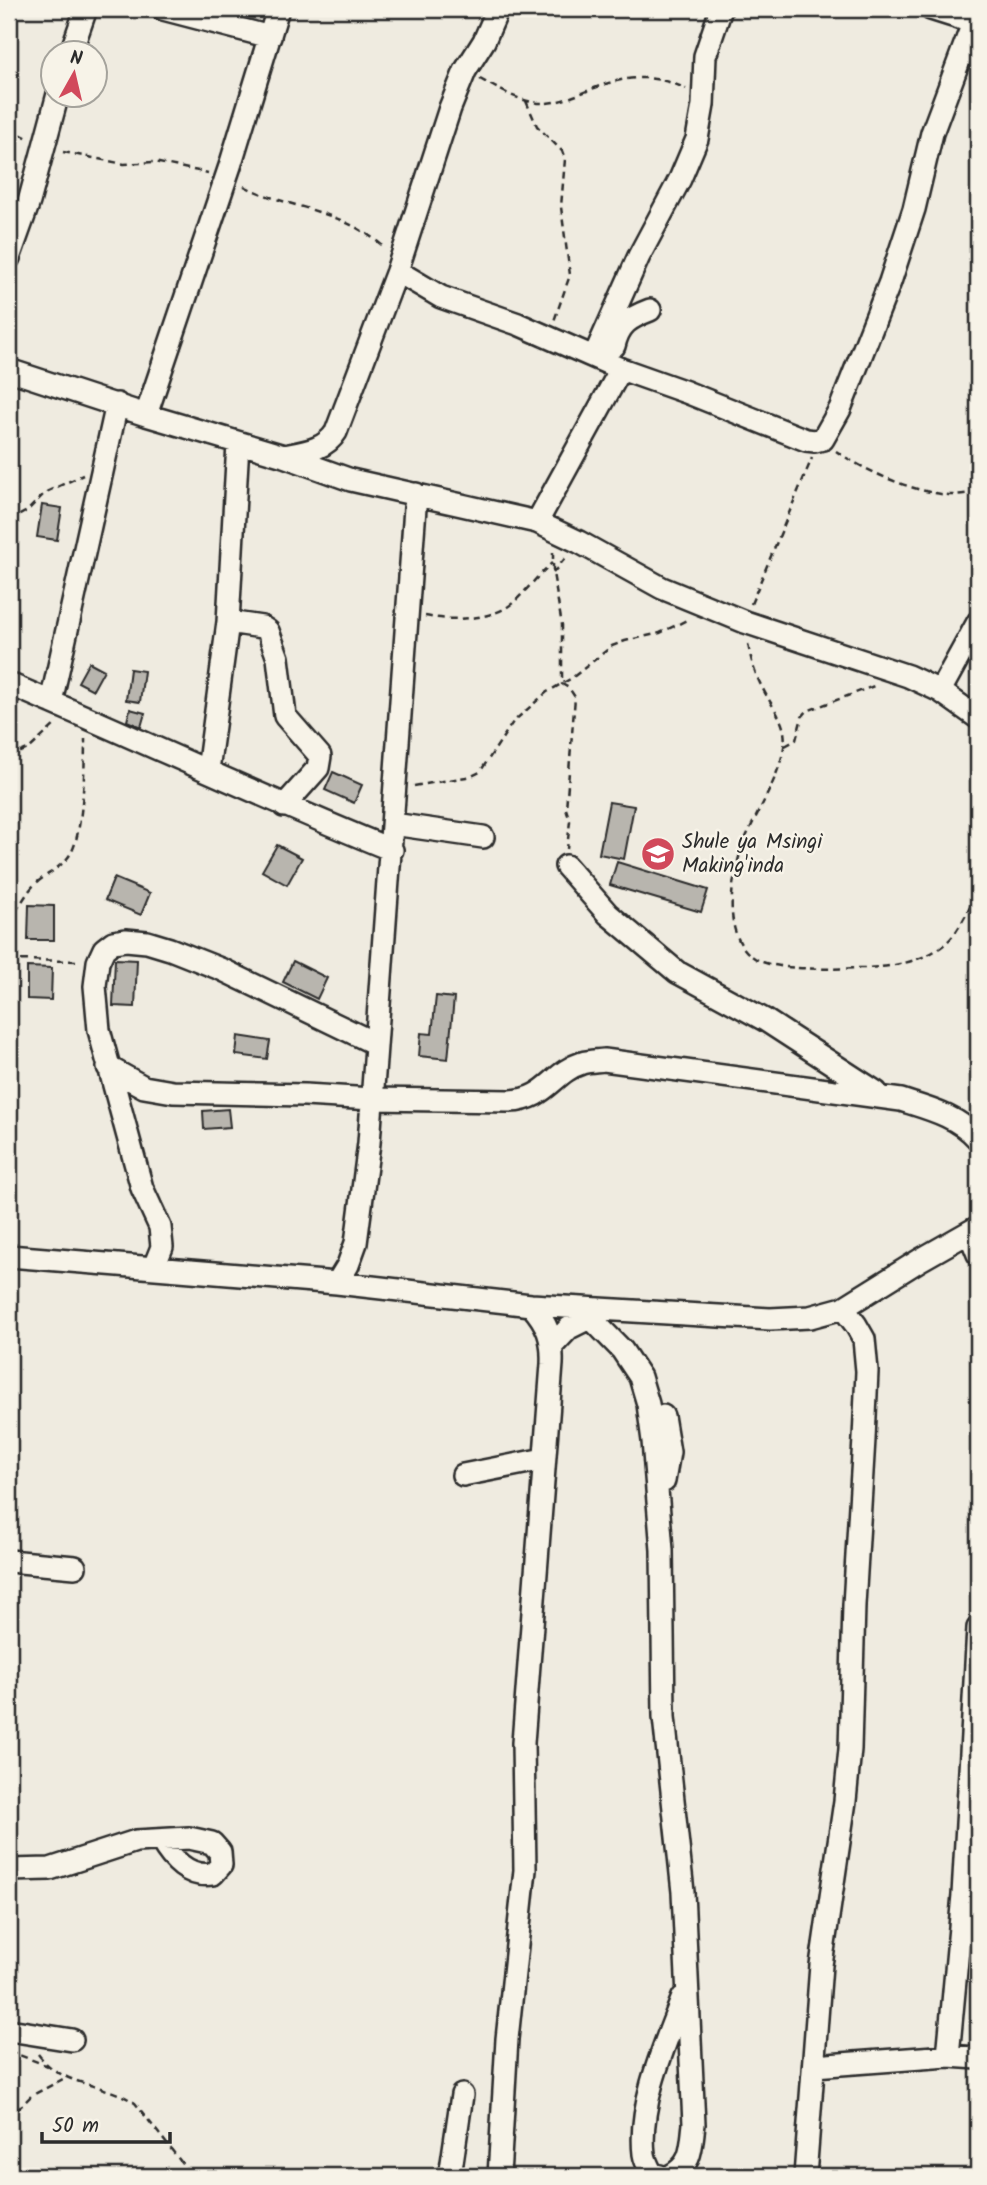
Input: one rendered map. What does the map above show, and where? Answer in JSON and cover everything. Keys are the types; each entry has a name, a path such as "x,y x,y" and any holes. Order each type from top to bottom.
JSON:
{"street":[{"path":"76,38 86,9"},
{"path":"163,9 270,37"},
{"path":"146,415 225,179 278,9"},
{"path":"284,456 331,441 397,271 440,135 465,71 484,41 498,9"},
{"path":"537,522 609,364 639,256 697,139 703,105 705,56 721,9"},
{"path":"397,271 441,297 549,337 609,364 819,440 828,435 840,409 890,282 914,209 932,133 976,20 931,9"},
{"path":"9,258 29,202 55,108"},
{"path":"609,364 623,324 650,310"},
{"path":"9,370 284,456 351,481 537,522 662,588 707,608 908,676 940,691 978,718"},
{"path":"69,710 88,544 103,461 117,404"},
{"path":"208,770 228,622 238,443"},
{"path":"337,1283 348,1265 356,1243 369,1143 416,494"},
{"path":"228,622 262,627 268,631 278,658 285,716 320,756 318,768 284,806"},
{"path":"940,691 978,622"},
{"path":"9,684 284,806 391,849"},
{"path":"393,824 483,837"},
{"path":"566,866 608,914 677,972 765,1020 884,1097"},
{"path":"154,1267 162,1247 160,1227 142,1188 108,1067 95,1009 98,962 104,949 114,942 126,940 147,942 170,949 223,970 376,1044"},
{"path":"108,1067 135,1083 158,1091 372,1099 524,1101 536,1096 581,1063 604,1060 901,1100 944,1114 971,1131 978,1139"},
{"path":"9,1256 337,1283 586,1312 770,1320 810,1317 843,1308 974,1229 978,1254"},
{"path":"499,2176 507,2039 525,1870 523,1743 553,1345 543,1319 531,1305"},
{"path":"805,2176 821,1965 850,1749 854,1605 865,1426 867,1371 864,1339 843,1308"},
{"path":"553,1345 586,1312"},
{"path":"586,1312 622,1350 640,1377 650,1416 662,1550 664,1717 683,1892 694,2124 690,2156 681,2170 670,2176"},
{"path":"463,1475 544,1459"},
{"path":"9,1561 75,1567"},
{"path":"948,2056 971,1895 978,1628"},
{"path":"9,1870 50,1869 136,1841 162,1840"},
{"path":"660,2176 652,2174 644,2157 644,2131 659,2061 687,1989"},
{"path":"15,2031 72,2040"},
{"path":"814,2066 948,2056 978,2058"},
{"path":"450,2176 462,2095"}],"path":[{"path":"465,71 526,102 567,100 609,82 641,77 670,81 687,90 703,105"},
{"path":"526,102 537,126 562,151 565,159 561,206 570,275 549,337"},
{"path":"46,146 69,154 124,164 154,162 192,169 270,197 323,212 351,224 383,246 397,271"},
{"path":"978,492 951,495 920,490 847,458 819,440 745,622 754,672 782,720 785,746 746,839 734,876 731,911 736,937 751,956 767,964 861,968 911,961 936,950 954,934 978,891"},
{"path":"9,521 27,510 46,492 103,461"},
{"path":"558,533 553,562 562,625 562,684"},
{"path":"408,613 436,618 457,618 496,612 513,603 553,562"},
{"path":"395,802 415,785 472,776 480,772 513,722 547,692 562,684 612,646 672,628 707,608"},
{"path":"785,746 796,740 802,717 807,711 908,676"},
{"path":"562,684 569,688 575,697 566,809 570,821 566,866"},
{"path":"9,757 30,748 69,710"},
{"path":"9,921 34,886 66,860 76,842 84,786 69,710"},
{"path":"9,960 98,962"},
{"path":"15,2031 65,2078 124,2095 135,2103 191,2176"},
{"path":"9,2051 51,2067"},
{"path":"9,2118 31,2096 65,2078"}],"building":[{"path":"42,505 62,508 57,540 37,537"},
{"path":"89,662 104,670 93,690 78,682"},
{"path":"130,669 144,671 140,702 126,700"},
{"path":"130,709 145,713 141,727 127,721"},
{"path":"333,772 362,785 354,803 325,790"},
{"path":"609,802 634,806 624,859 599,854"},
{"path":"277,845 302,858 287,885 262,871"},
{"path":"617,862 708,890 701,912 610,885"},
{"path":"114,878 150,893 141,915 105,900"},
{"path":"29,905 54,906 54,940 28,940"},
{"path":"115,959 137,960 135,1007 113,1006"},
{"path":"293,961 327,978 317,999 283,982"},
{"path":"27,967 52,968 51,1000 27,999"},
{"path":"436,996 454,998 448,1059 419,1056 421,1033 432,1034"},
{"path":"238,1036 270,1041 267,1059 236,1055"},
{"path":"228,1109 230,1127 204,1129 203,1111"}],"place":[{"name":"Shule ya Msingi Making'inda","path":"658,854"}]}
